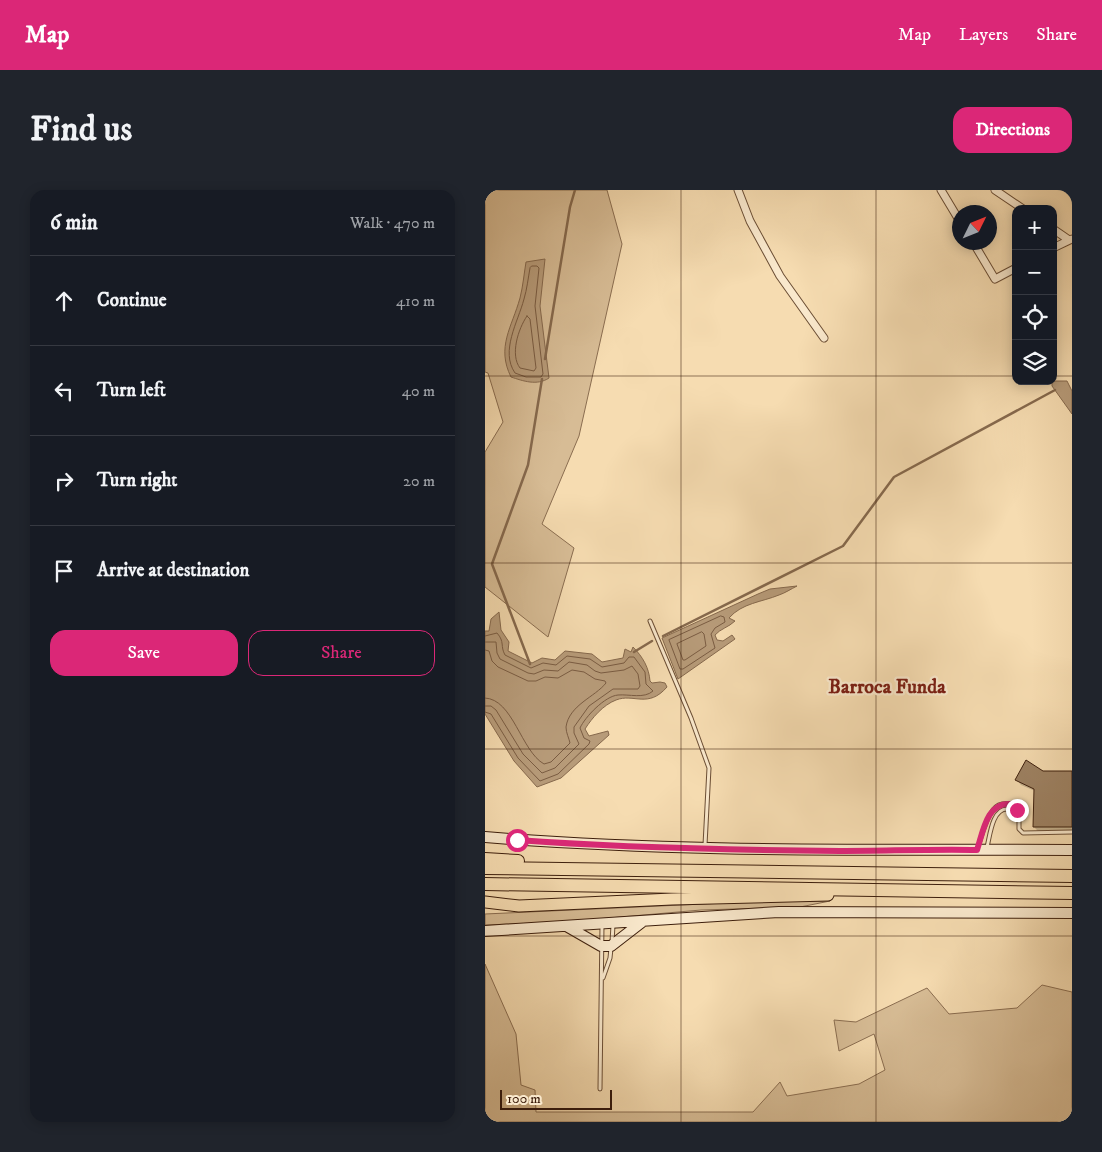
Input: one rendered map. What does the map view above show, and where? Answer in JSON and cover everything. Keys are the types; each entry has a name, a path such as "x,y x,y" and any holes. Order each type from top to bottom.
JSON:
{"highway":[{"path":"485,859 533,862 570,869"},
{"path":"485,868 1072,876"},
{"path":"485,884 1072,892"}],"main road":[{"path":"485,837 566,844 838,851 1072,850"},
{"path":"485,910 519,906 828,895 854,890"},
{"path":"485,902 519,906"},
{"path":"485,931 779,912 1072,913"},
{"path":"567,926 606,946 643,922"}],"street":[{"path":"738,190 750,222 780,276 824,338"},
{"path":"941,190 952,208"},
{"path":"995,190 1017,205"},
{"path":"1057,231 1071,239"},
{"path":"1057,246 1071,239"},
{"path":"978,250 995,279 1012,270"}],"lane":[{"path":"650,621 691,718 709,768 705,848"},
{"path":"982,850 989,815 999,804 1010,804 1017,810 1019,814 1019,829 1023,833 1072,832"},
{"path":"982,850 998,812 1006,808 1011,809 1015,811 1018,817"},
{"path":"600,1089 603,978 608,924"},
{"path":"603,978 610,958 606,946 608,924"}],"shaded area":[{"path":"485,190 607,190 622,244 579,436 542,524 574,548 548,637 485,587 485,452 503,422 488,373 485,372"},
{"path":"830,901 800,907 701,910 563,922 485,925 485,914 747,902"},
{"path":"485,964 516,1034 521,1085 535,1090 536,1112 753,1112 780,1082 787,1096 859,1084 885,1070 874,1034 839,1051 834,1020 856,1022 927,988 949,1014 1017,1008 1042,985 1072,992 1072,1122 485,1122"}],"water":[{"path":"545,259 540,306 549,378 540,382 530,382 511,377 505,356 505,346 520,298 526,262"},
{"path":"1057,381 1067,381 1072,391 1072,414 1052,386 1057,385"},
{"path":"797,586 781,594 746,606 734,613 729,618 735,621 715,635 717,640 723,641 732,635 735,639 678,679 662,638 770,589"},
{"path":"499,612 501,630 509,642 508,651 532,663 542,658 555,660 565,651 592,654 602,662 623,658 625,649 631,652 633,647 645,663 650,681 652,683 665,683 667,687 654,697 647,699 623,698 602,708 585,729 589,736 608,731 609,735 561,778 537,787 514,761 485,714 485,631 489,631 491,619"}],"building":[{"path":"1026,760 1043,771 1072,771 1072,827 1033,827 1034,789 1015,780"}],"waterway":[{"path":"545,359 570,207 575,190"},
{"path":"530,664 492,564 528,465 542,379"},
{"path":"663,636 843,546 894,477 1055,390"},
{"path":"634,652 652,641"}],"district":[{"name":"Barroca Funda","path":"887,686"}],"route":[{"path":"517,840 566,844 685,848 838,851 977,850 989,815 994,808 1004,803 1014,806 1017,810"}]}
